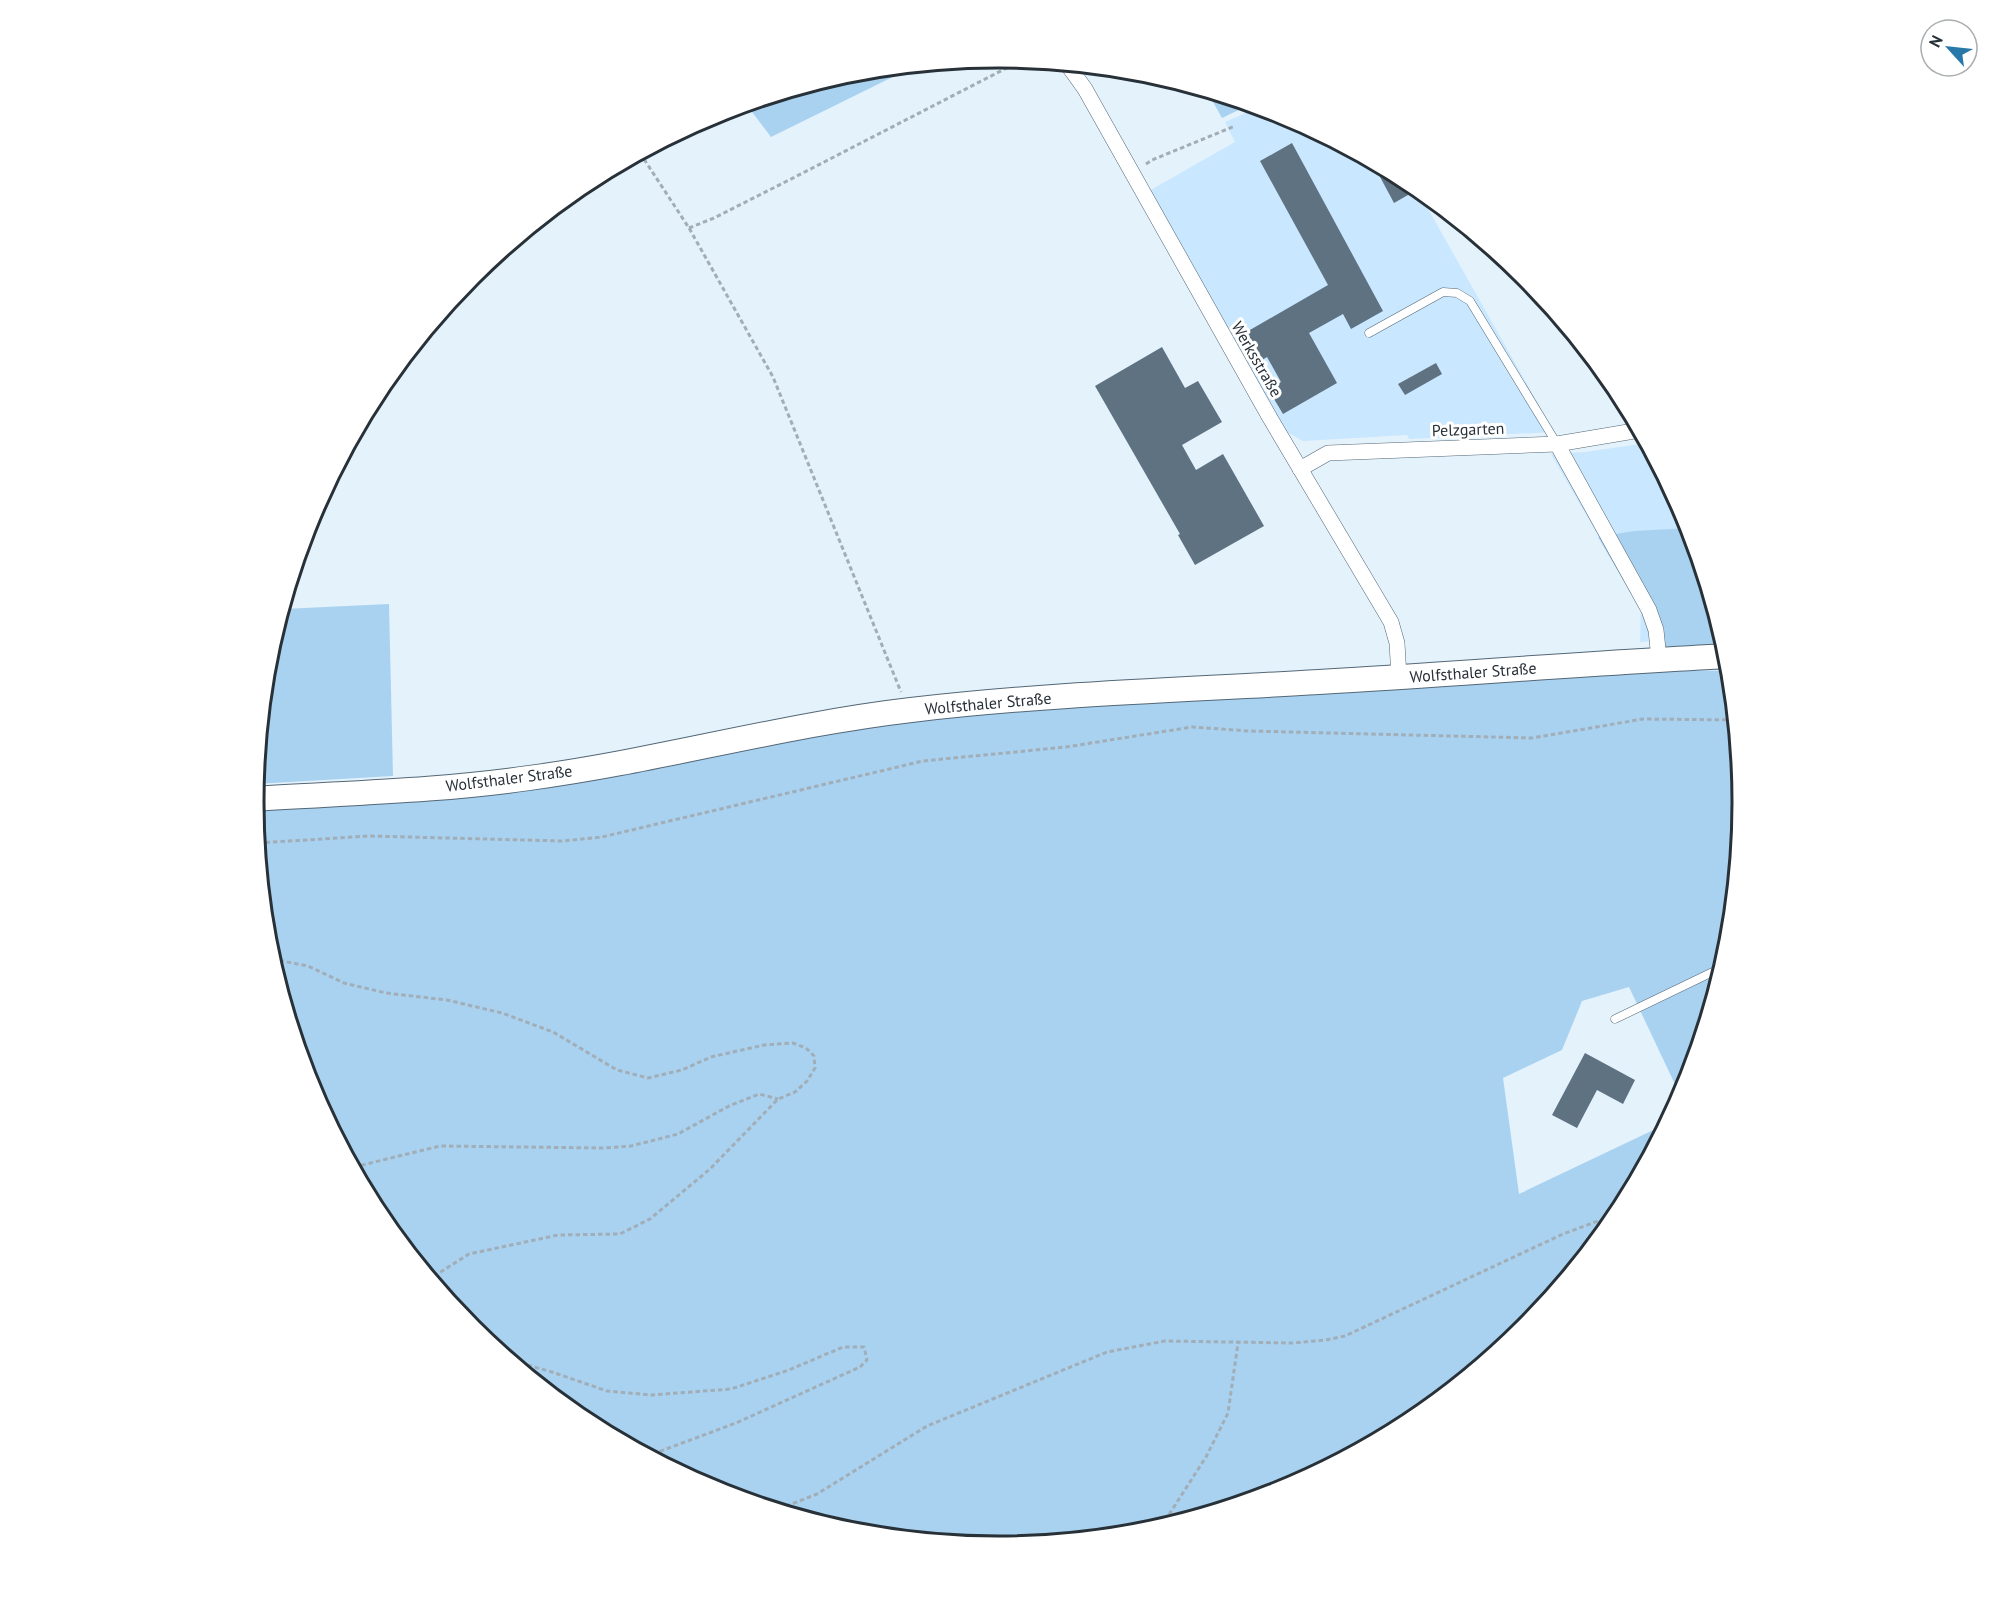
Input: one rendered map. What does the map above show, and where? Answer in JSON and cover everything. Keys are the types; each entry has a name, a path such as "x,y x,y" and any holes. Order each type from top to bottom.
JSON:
{"main road":[{"name":"Wolfsthaler Straße","path":"264,798 433,788 528,778 641,759 796,728 908,710 1044,698 1718,656"}],"street":[{"name":"Werksstraße","path":"1073,72 1085,89 1300,469 1391,621 1397,643 1399,677"},
{"name":"Pelzgarten","path":"1300,469 1328,453 1557,444 1632,431"},
{"path":"1557,444 1649,610 1656,630 1659,659"}],"lane":[{"path":"1369,333 1443,292 1464,297 1470,302 1557,444"},
{"path":"1615,1019 1711,973"}],"path":[{"path":"689,228 714,218 1006,68"},
{"path":"1132,174 1152,160 1235,126"},
{"path":"644,159 689,228 773,377 908,710"},
{"path":"266,843 369,836 562,842 602,837 924,761 1066,747 1192,727 1250,731 1532,738 1643,719 1727,720"},
{"path":"283,961 308,966 344,983 386,993 447,1000 502,1013 553,1032 617,1070 648,1078 682,1070 711,1057 764,1045 793,1043 806,1048 814,1056 815,1068 807,1081 795,1092 778,1099 710,1169 650,1219 620,1234 558,1235 469,1254 438,1274"},
{"path":"361,1165 440,1146 604,1148 630,1146 678,1134 729,1106 759,1094 778,1099"},
{"path":"790,1505 817,1494 927,1426 1107,1352 1165,1341 1293,1343 1326,1340 1351,1334 1563,1234 1601,1221"},
{"path":"1169,1515 1206,1457 1228,1413 1238,1343"},
{"path":"530,1365 607,1391 651,1395 731,1389 789,1370 843,1347 864,1347 867,1360 860,1367 736,1423 659,1452"}],"shaded area":[{"path":"897,75 771,137 751,111 809,93"},
{"path":"1212,100 1241,109 1222,118"},
{"path":"1249,112 1279,123 1366,166 1426,205 1554,432 1409,439 1407,435 1303,441 1287,432 1149,191 1235,142 1225,122"},
{"path":"1639,444 1677,521 1694,566 1713,638 1640,642 1641,610 1551,454"},
{"path":"1680,529 1694,566 1720,670 1677,671 1720,671 1726,706 1731,753 1731,850 1718,945 1694,1037 1675,1085 1629,987 1582,1001 1562,1050 1503,1078 1519,1194 1655,1129 1609,1209 1581,1248 1518,1321 1445,1384 1406,1412 1323,1460 1279,1480 1234,1497 1142,1521 1047,1534 998,1536 950,1534 855,1521 763,1497 718,1480 631,1437 591,1412 552,1384 479,1321 416,1248 388,1209 340,1126 320,1082 303,1037 279,945 271,897 264,807 798,738 911,721 1043,709 1660,671 1641,611 1598,537 1634,531"},
{"path":"389,604 393,776 265,783 271,706 291,609"}],"building":[{"path":"1292,143 1383,311 1351,329 1343,314 1309,333 1337,383 1283,414 1268,389 1281,382 1267,357 1252,366 1236,338 1328,285 1260,161"},
{"path":"1378,174 1406,191 1408,195 1394,203"},
{"path":"1162,347 1185,388 1198,381 1222,422 1182,445 1196,470 1223,454 1264,526 1195,565 1178,535 1180,534 1095,386"},
{"path":"1436,363 1442,374 1405,395 1398,384"},
{"path":"1585,1053 1635,1080 1623,1104 1597,1090 1577,1128 1552,1115"}]}
